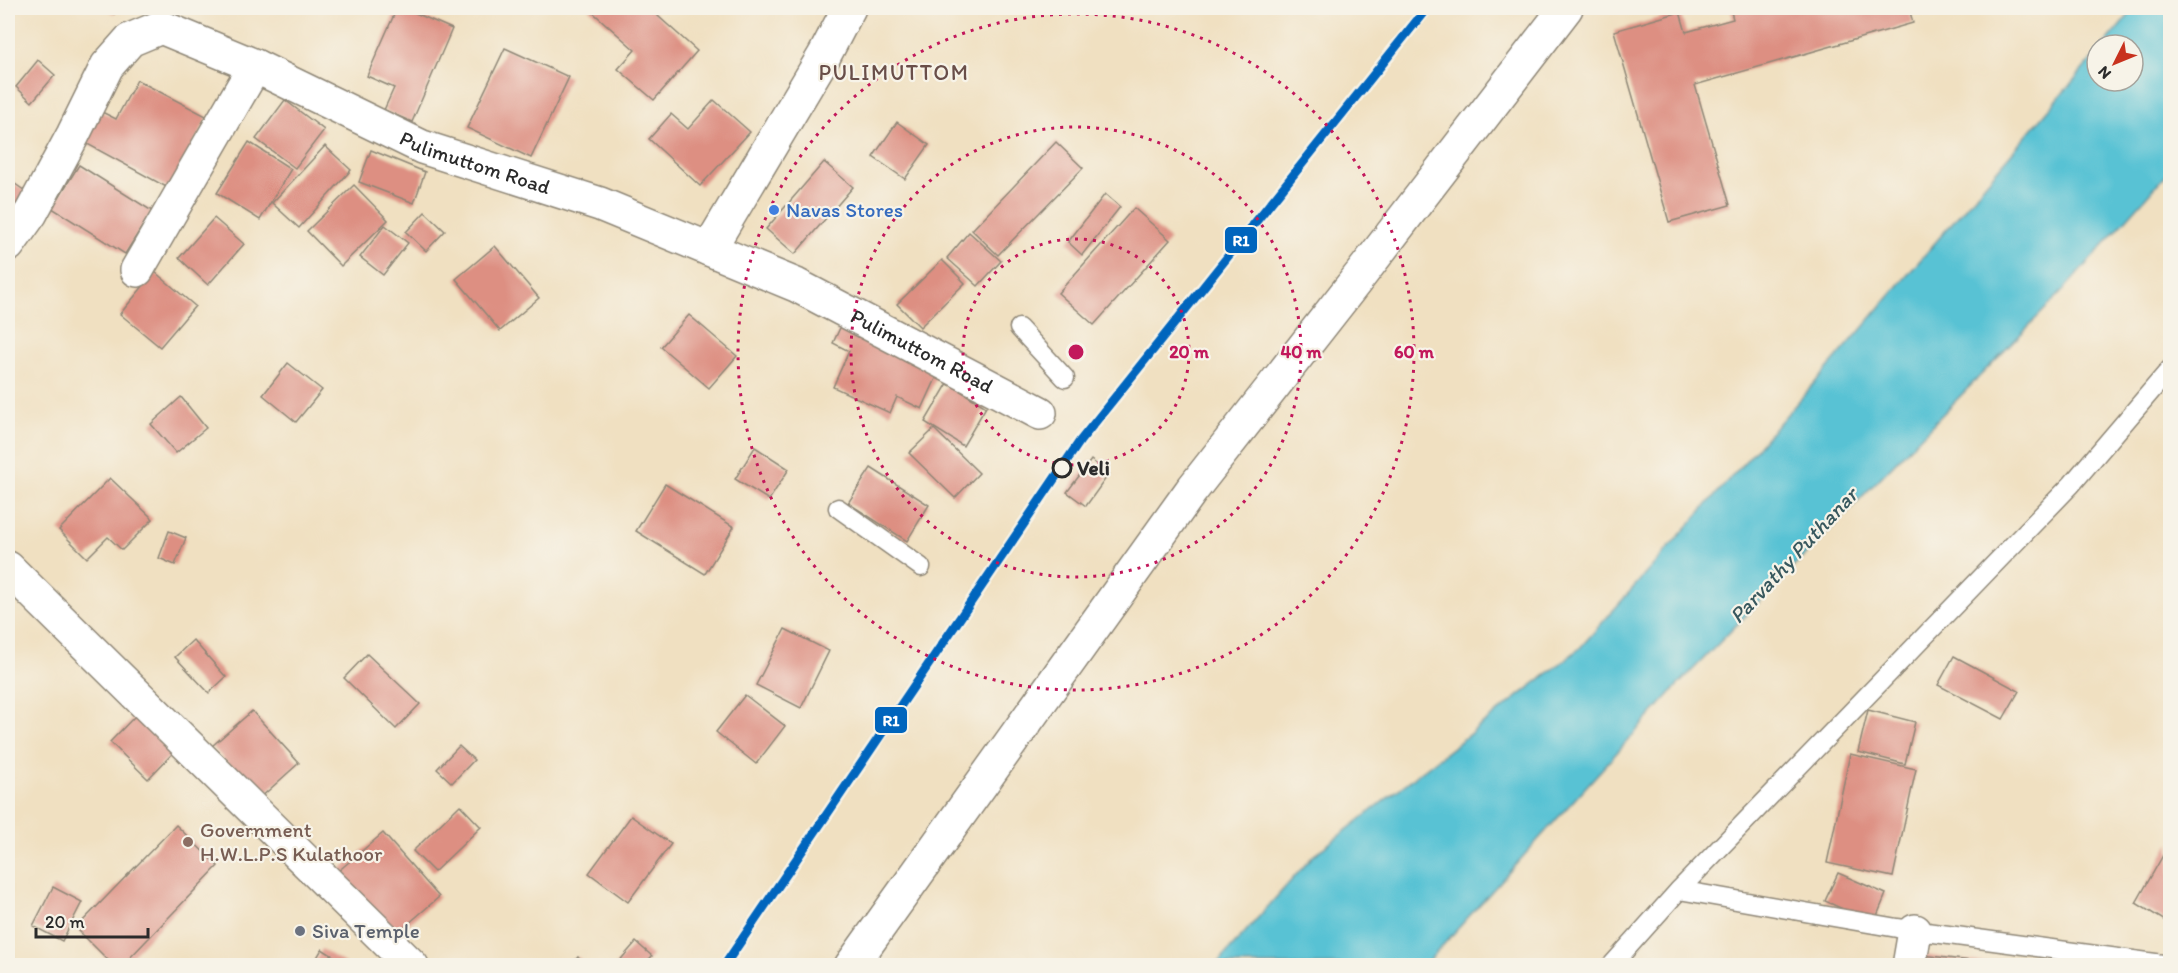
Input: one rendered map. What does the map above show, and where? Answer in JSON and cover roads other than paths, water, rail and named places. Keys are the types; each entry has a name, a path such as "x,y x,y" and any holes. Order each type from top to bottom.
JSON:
{"street":[{"path":"709,249 824,56 849,8"},
{"path":"851,966 1191,491 1370,264 1566,8"},
{"name":"Pulimuttom Road","path":"8,245 31,213 74,135 107,66 130,40 161,27 255,66 422,147 600,204 796,285 1040,413"},
{"path":"137,270 255,66"},
{"path":"8,568 412,966"},
{"path":"1909,966 1915,931"}],"lane":[{"path":"1020,328 1065,378"},
{"path":"1611,966 1679,890 2072,485 2170,369"},
{"path":"838,508 921,567"},
{"path":"1679,890 1915,931 2170,965"}],"water":[{"name":"Parvathy Puthanar","path":"2135,8 2170,8 2170,170 2059,295 1677,686 1425,965 1216,965 1313,856 1579,649 1835,360 2085,67 2085,93 2145,93 2145,33 2114,33"}],"place":[{"name":"Navas Stores","path":"774,210"},
{"name":"Veli","path":"1062,468"},
{"name":"Government H.W.L.P.S Kulathoor","path":"188,842"},
{"name":"Siva Temple","path":"300,931"}],"district":[{"name":"PULIMUTTOM","path":"894,72"}]}
